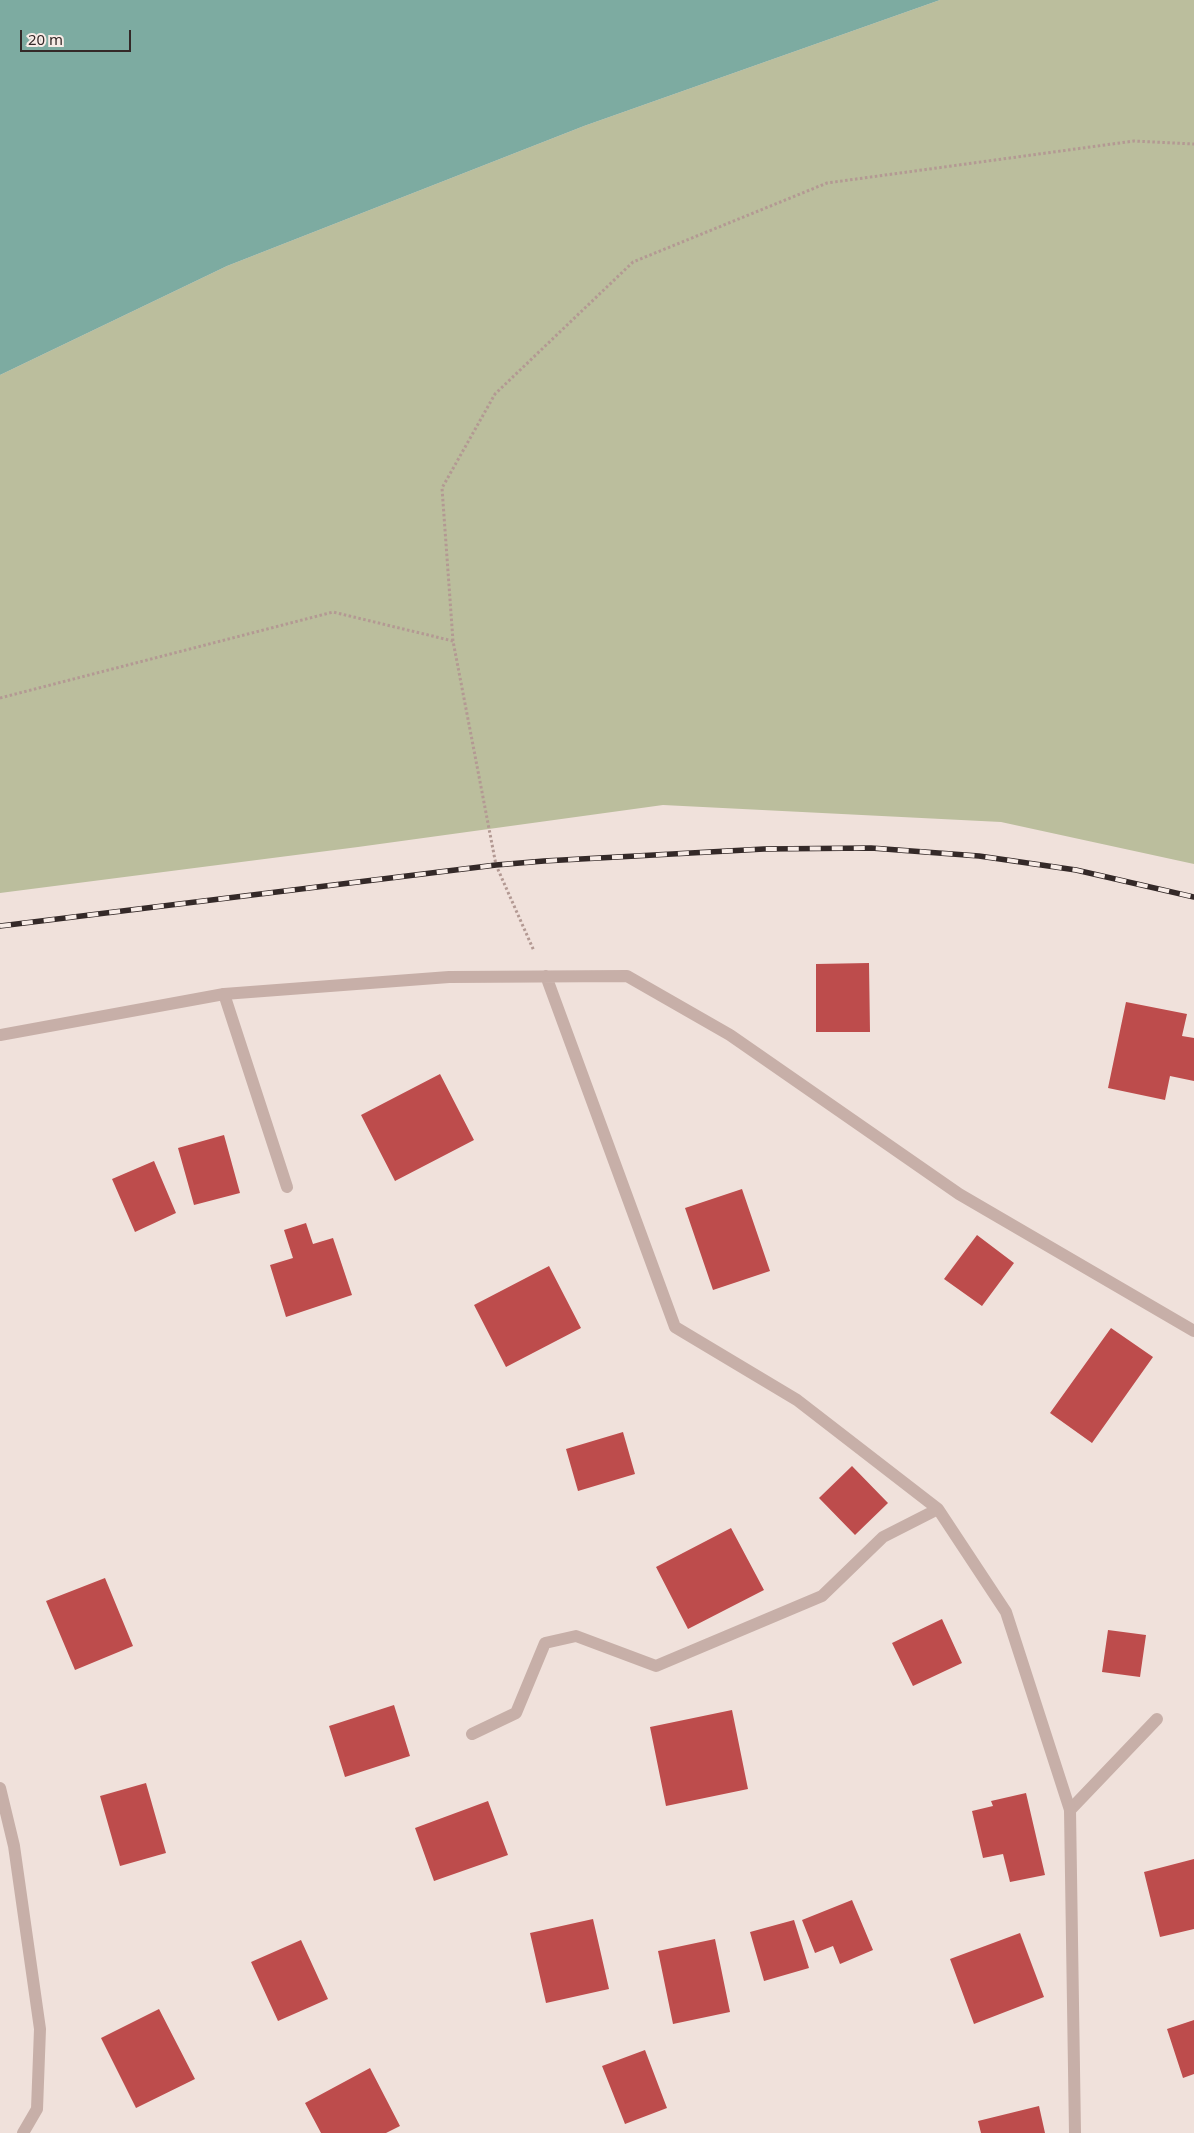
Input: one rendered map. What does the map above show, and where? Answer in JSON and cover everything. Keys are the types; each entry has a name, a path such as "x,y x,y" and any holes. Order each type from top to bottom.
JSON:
{"street":[{"path":"546,976 675,1327 797,1400 938,1509 1006,1612 1070,1810 1075,2133"},
{"path":"0,1035 224,994 449,978 627,976 730,1035 959,1194 1194,1331"},
{"path":"224,994 287,1187"},
{"path":"472,1734 516,1713 544,1643 576,1636 656,1666 822,1596 883,1537 938,1509"},
{"path":"1070,1810 1157,1719"},
{"path":"0,1788 14,1846 40,2029 37,2109 23,2133"}],"path":[{"path":"546,976 496,865 453,641 442,488 495,394 633,262 827,183 1134,141 1194,144"},
{"path":"0,698 333,612 453,641"}],"green space":[{"path":"940,0 1194,0 1194,864 1001,822 663,805 358,847 0,893 0,375 227,266 584,126"}],"water":[{"path":"0,0 940,0 584,126 227,266 0,375"}],"building":[{"path":"869,963 870,1032 816,1032 816,964"},
{"path":"1126,1002 1187,1014 1182,1036 1194,1038 1194,1081 1170,1076 1165,1100 1108,1088"},
{"path":"440,1074 474,1140 395,1181 361,1115"},
{"path":"224,1135 240,1193 194,1205 178,1148"},
{"path":"154,1161 176,1213 135,1232 112,1179"},
{"path":"742,1189 770,1271 713,1290 685,1208"},
{"path":"306,1223 313,1244 333,1238 352,1295 286,1317 270,1265 293,1258 284,1230"},
{"path":"977,1235 1014,1263 982,1306 944,1279"},
{"path":"549,1266 581,1328 506,1367 474,1305"},
{"path":"1111,1328 1153,1357 1092,1443 1050,1413"},
{"path":"623,1432 635,1474 578,1491 566,1449"},
{"path":"852,1466 888,1503 855,1535 819,1498"},
{"path":"731,1528 764,1590 688,1629 656,1567"},
{"path":"105,1578 133,1646 75,1670 46,1601"},
{"path":"942,1619 962,1663 913,1686 892,1643"},
{"path":"1108,1630 1146,1635 1140,1677 1102,1672"},
{"path":"394,1705 410,1756 345,1777 329,1726"},
{"path":"732,1710 748,1789 666,1806 650,1727"},
{"path":"146,1783 166,1853 120,1866 100,1796"},
{"path":"1026,1793 1045,1875 1010,1882 1003,1854 983,1858 972,1811 993,1806 991,1801"},
{"path":"488,1801 508,1855 434,1881 415,1828"},
{"path":"1194,1859 1194,1929 1160,1937 1144,1872"},
{"path":"852,1900 873,1950 840,1964 833,1946 815,1953 802,1920"},
{"path":"593,1919 609,1989 546,2003 530,1933"},
{"path":"794,1920 809,1968 764,1981 750,1932"},
{"path":"1020,1933 1044,1997 974,2024 950,1959"},
{"path":"715,1939 730,2012 673,2024 658,1951"},
{"path":"301,1940 328,1999 278,2021 251,1962"},
{"path":"159,2009 195,2079 136,2108 101,2038"},
{"path":"1194,2020 1194,2074 1183,2078 1167,2029"},
{"path":"645,2050 667,2108 625,2124 602,2066"},
{"path":"370,2068 400,2126 386,2133 321,2133 305,2103"},
{"path":"1039,2106 1045,2133 981,2133 978,2121"}],"railway":[{"path":"0,926 496,865 764,849 871,848 979,856 1076,870 1194,897"}]}
